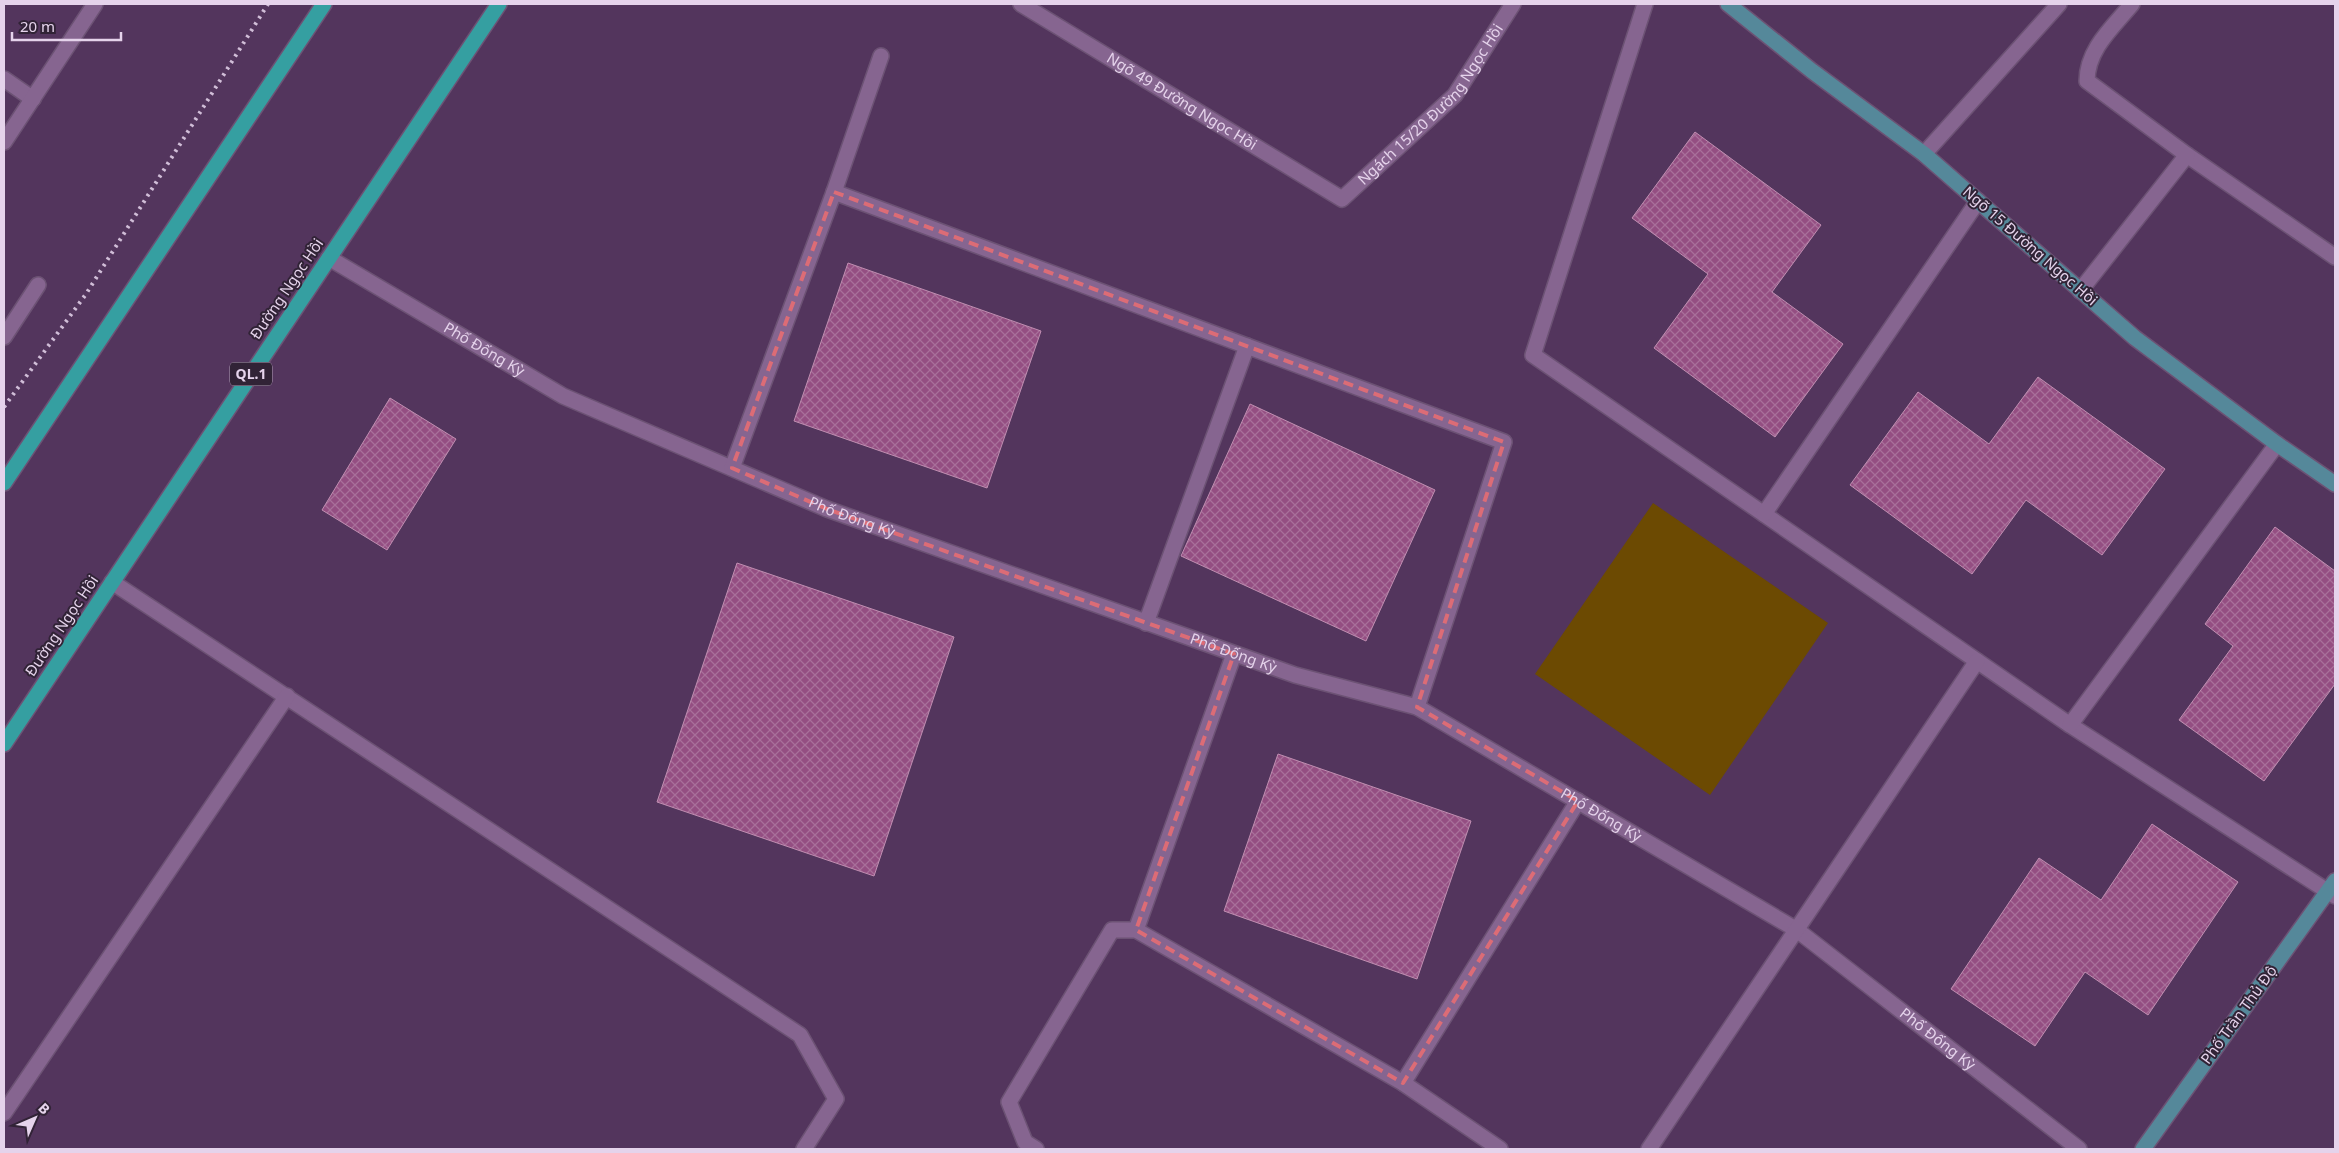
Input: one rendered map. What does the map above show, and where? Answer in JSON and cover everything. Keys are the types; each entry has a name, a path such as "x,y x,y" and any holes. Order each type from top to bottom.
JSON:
{"highway":[{"path":"4,483 324,4"},
{"name":"Đường Ngọc Hồi","path":"4,744 499,4"}],"main road":[{"name":"Ngõ 15 Đường Ngọc Hồi","path":"1728,4 1812,71 1924,154 2135,338 2277,444 2335,484"},
{"name":"Phố Trần Thủ Độ","path":"2143,1149 2333,890"}],"street":[{"path":"4,142 95,4"},
{"name":"Ngõ 49 Đường Ngọc Hồi","path":"1021,4 1342,200"},
{"name":"Ngách 15/20 Đường Ngọc Hồi","path":"1342,200 1455,95 1513,4"},
{"path":"1646,4 1533,356 2070,725 2333,890"},
{"path":"1924,154 2059,4"},
{"path":"2132,4 2092,54 2087,67 2088,80 2187,155 2335,257"},
{"path":"732,468 834,192 881,56"},
{"path":"4,79 32,98"},
{"path":"2080,291 2187,155"},
{"path":"834,192 1504,442 1417,707"},
{"path":"1764,514 1978,201"},
{"name":"Phố Đống Kỳ","path":"329,258 563,396 827,509 1295,675 1417,707 1797,930 2079,1149"},
{"path":"4,337 38,284"},
{"path":"1146,623 1247,346"},
{"path":"2070,725 2277,444"},
{"path":"112,582 800,1035 836,1100 804,1149"},
{"path":"1136,930 1234,654"},
{"path":"1649,1149 1977,661"},
{"path":"4,1114 287,696"},
{"path":"1403,1083 1578,801"},
{"path":"1036,1149 1025,1142 1009,1102 1112,930 1136,930 1403,1083 1500,1149"}],"highlighted area":[{"path":"834,192 1504,442 1417,707 1578,801 1403,1083 1136,930 1234,654 827,509 732,468"}],"shaded area":[{"path":"1653,503 1828,623 1710,795 1535,674"}],"building":[{"path":"1695,132 1821,225 1772,292 1843,344 1775,437 1654,348 1708,274 1632,218"},
{"path":"848,263 1041,331 987,488 794,421"},
{"path":"2038,377 2165,469 2102,555 2026,500 1972,574 1850,485 1918,392 1989,444"},
{"path":"390,398 456,439 387,550 322,510"},
{"path":"1250,404 1435,490 1366,641 1181,556"},
{"path":"2275,527 2335,571 2335,684 2264,781 2179,720 2233,646 2205,624"},
{"path":"737,563 954,637 874,876 657,802"},
{"path":"1278,754 1471,821 1417,979 1224,911"},
{"path":"2152,824 2238,882 2148,1015 2085,972 2035,1046 1951,989 2039,858 2101,900"}],"railway":[{"path":"4,407 86,294 268,4"}]}
